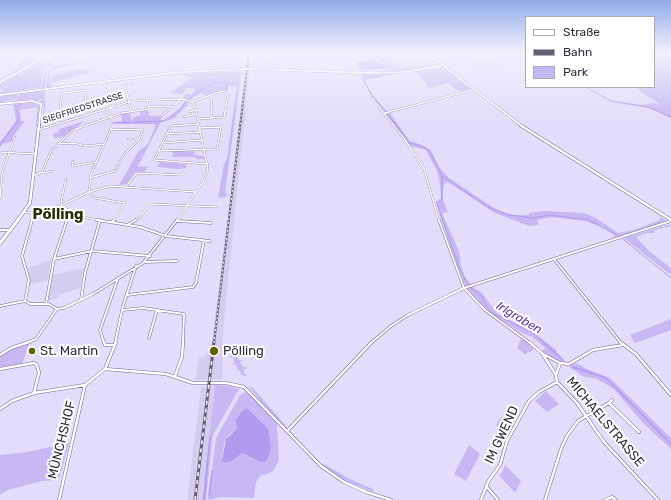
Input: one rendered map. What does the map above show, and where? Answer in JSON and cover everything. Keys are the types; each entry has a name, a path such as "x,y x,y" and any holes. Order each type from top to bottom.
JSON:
{"main road":[{"path":"0,94 152,75"}],"street":[{"path":"0,82 14,75"},
{"path":"359,75 371,97 424,169 439,220 464,288 485,310 521,335 542,353 560,364 568,364 593,350 623,345"},
{"path":"455,75 472,90 539,138 671,220"},
{"path":"104,83 111,107 111,129 106,144 96,162 90,178 89,192 95,198 125,203 112,222"},
{"path":"131,111 130,101 125,85 132,83"},
{"path":"147,99 151,115 161,116 181,99 188,88"},
{"path":"58,124 63,93 85,90 86,114"},
{"path":"384,113 472,90"},
{"path":"0,355 11,348 36,339 57,310 100,290 150,256 177,221 197,192 207,174 208,164 202,140 196,110 192,103 222,91 227,92 228,94 224,117 198,119"},
{"path":"211,95 212,118"},
{"name":"SIEGFRIEDSTRASSE","path":"38,130 130,101 147,99 181,99 192,103"},
{"path":"0,104 32,101 41,105 31,200 24,212 0,243"},
{"path":"40,173 49,153 57,144 76,129 131,111 174,106"},
{"path":"189,112 196,110"},
{"path":"184,117 197,114"},
{"path":"199,124 171,126 154,161 208,164"},
{"path":"158,151 205,150 218,148 221,128 200,128"},
{"path":"90,178 113,172 124,154 140,139 143,131 142,129 111,129"},
{"path":"167,134 201,132"},
{"path":"0,199 2,173 11,152 15,137"},
{"path":"128,139 140,139"},
{"path":"162,143 202,140"},
{"path":"57,144 74,143 85,146 106,144"},
{"path":"0,152 35,154"},
{"path":"73,161 72,166 96,162"},
{"path":"126,186 137,172 182,175 189,164"},
{"path":"33,176 40,173 53,171"},
{"path":"61,206 66,179"},
{"path":"24,212 32,213 61,206 89,192 110,186 197,192"},
{"path":"127,225 140,216 150,204 186,207 217,207"},
{"path":"61,206 80,216 146,228 166,236 210,241"},
{"path":"46,304 54,259 70,212"},
{"path":"25,301 29,280 22,256 32,219 32,213"},
{"path":"81,300 85,273 100,220"},
{"path":"287,431 374,340 391,326 408,315 464,288 671,220"},
{"path":"177,221 211,223"},
{"path":"0,230 9,230"},
{"path":"127,295 192,287 196,283 204,240"},
{"path":"54,259 92,251 150,256"},
{"path":"554,259 623,345 636,354 659,379 671,395"},
{"path":"143,262 177,261"},
{"path":"1,407 34,393 85,385 105,369 110,361 115,345 122,310 136,266"},
{"path":"115,345 105,345 100,332 118,277"},
{"path":"0,306 25,301 30,304 46,304 57,310"},
{"path":"122,310 143,308 184,314 182,357 175,376"},
{"path":"149,338 157,310"},
{"name":"MICHAELSTRASSE","path":"542,353 556,375 557,382 586,416 604,442 658,500"},
{"path":"0,369 34,363 37,365 39,373 34,393"},
{"path":"556,375 560,364"},
{"path":"105,369 142,370 175,376 193,384 230,383 248,389 321,466 344,482 366,492 391,500"},
{"name":"IM GWEND","path":"481,500 486,486 500,465 507,441 529,401 539,392 557,382"},
{"name":"MÜNCHSHOF","path":"59,500 85,385"},
{"path":"610,404 612,400"},
{"path":"545,500 552,473 568,436 578,421 605,404 610,404 639,432"},
{"path":"486,486 498,500"},
{"path":"604,500 612,498 616,500"}],"shaded area":[{"path":"245,75 249,75 223,331 223,379 195,380 199,357 204,357 211,349"},
{"path":"51,260 48,280 30,285 28,268"},
{"path":"84,268 80,288 60,294 59,298 47,301 52,275"},
{"path":"215,385 202,500 187,500 201,388"},
{"path":"247,408 268,429 271,447 269,456 266,461 260,462 242,453 232,461 224,463 222,461 226,439 237,429 236,419"}],"green space":[{"path":"7,75 10,75 0,81 0,79"},
{"path":"15,75 43,75 41,87 19,91 41,88 44,75 46,75 45,88 0,94 3,90 0,89 0,82"},
{"path":"48,75 50,75 50,84 54,87 46,88"},
{"path":"52,75 81,75 51,83"},
{"path":"186,75 241,75 225,193 228,193 226,197 218,198 224,164 227,159 237,86 229,86 227,91 218,92 207,96 201,93 193,97 190,101 183,98 186,94 192,94 196,89 189,88 194,80 183,94 170,93 192,78"},
{"path":"361,75 392,75 364,80 373,96 388,112 385,112 372,97"},
{"path":"419,75 453,75 470,89 460,92 447,83 430,88"},
{"path":"655,75 671,75 671,118 649,108 612,102 587,88 611,101 642,105 651,103 660,104 641,92 638,88 655,88"},
{"path":"45,90 45,108 41,127 44,107 40,102 42,98 37,101 13,102 18,99 20,95 17,94 19,96 16,99 0,103 0,95"},
{"path":"186,101 188,102 187,106 173,119 161,122 138,166 148,167 144,172 135,172 126,184 119,185 138,152 148,144 155,124 120,124 113,122 122,121 121,114 130,112 132,123 133,117 141,115 140,111 147,110 149,116 163,116 160,120 164,120 169,118"},
{"path":"30,102 37,104 40,107 37,126 36,118 38,107 20,110 21,121 25,121 12,138 14,141 2,144 0,147 0,142 16,121 13,103"},
{"path":"390,113 410,141 422,145 431,151 440,168 449,178 494,208 503,212 514,215 529,215 529,213 545,211 584,213 596,218 618,233 634,230 660,220 657,215 666,221 611,239 615,236 603,227 584,221 552,217 537,220 539,225 529,226 493,212 448,182 445,183 443,188 443,200 448,212 442,213 459,251 461,267 465,277 475,289 481,292 497,313 536,334 555,349 565,362 554,360 542,351 545,348 532,337 520,332 498,318 473,297 464,283 439,213 436,202 441,198 437,171 426,150 410,146 386,114"},
{"path":"85,121 65,136 54,138 53,134 59,132 59,129"},
{"path":"173,151 195,151 194,155 204,156 204,159 196,159 195,157 172,157"},
{"path":"160,162 185,164 187,166 186,168 179,169 157,167"},
{"path":"671,224 671,226 655,230 654,233 647,233 636,237 649,251 671,268 671,275 624,238"},
{"path":"671,319 671,330 635,343 630,335"},
{"path":"522,337 534,348 532,351 525,354 517,348"},
{"path":"29,344 22,364 0,367 0,357 3,354 10,350"},
{"path":"235,352 237,354 235,355 239,360 242,360 240,362 243,367 246,367 247,369 244,369 244,374 247,374 245,376 240,374 241,372 239,370 237,372 238,369 235,364 231,364 234,363 233,357 230,358 230,355"},
{"path":"576,363 610,378 671,438 671,449 643,423 614,389 597,379 582,376 568,366"},
{"path":"215,385 229,386 239,389 213,435 206,500 202,500"},
{"path":"248,386 253,388 287,427 278,421"},
{"path":"546,391 559,404 547,412 535,401"},
{"path":"245,392 251,396 277,424 279,460 274,470 267,474 261,475 256,482 254,498 222,497 208,500 216,438 240,395","holes":["237,425 260,462 242,453 232,461 224,463 222,461 224,443 229,435 237,429"]},
{"path":"502,416 513,424 507,434 496,425"},
{"path":"69,443 59,480 42,481 8,490 0,495 0,455 27,452"},
{"path":"469,445 480,454 466,481 454,474"},
{"path":"324,464 350,479 373,489 374,492 347,482 323,466"},
{"path":"505,465 521,481 515,493 499,475 502,473"}],"waterway":[{"path":"0,145 19,119 15,105 27,84 16,75"},
{"name":"Irlgraben","path":"381,75 363,79 372,96 386,112"},
{"path":"191,97 216,82"},
{"path":"218,82 222,83"},
{"path":"223,83 227,85 227,90"},
{"path":"588,88 611,101 648,107 671,117"},
{"path":"23,94 28,97 27,99"},
{"path":"112,123 164,121 181,109 186,101"},
{"path":"16,107 21,104"},
{"name":"Irlgraben","path":"388,114 409,143 422,146 429,150 442,176"},
{"name":"Irlgraben","path":"442,176 490,208 509,215 532,218"},
{"name":"Irlgraben","path":"442,176 442,200 437,203 459,267 467,283"},
{"name":"Irlgraben","path":"534,218 549,215 589,220 617,235"},
{"name":"Irlgraben","path":"623,239 671,278"},
{"name":"Irlgraben","path":"470,288 481,295 486,306 494,314 533,333 544,343"},
{"name":"Irlgraben","path":"543,342 563,360"},
{"name":"Irlgraben","path":"573,367 606,378 671,444"},
{"path":"204,500 210,437"},
{"path":"209,496 212,471"}],"railway":[{"path":"214,343 246,75"},
{"path":"195,500 214,342"}],"place":[{"name":"St. Martin","path":"32,351"},
{"name":"Pölling","path":"214,351"}],"district":[{"name":"Pölling","path":"58,215"}]}
